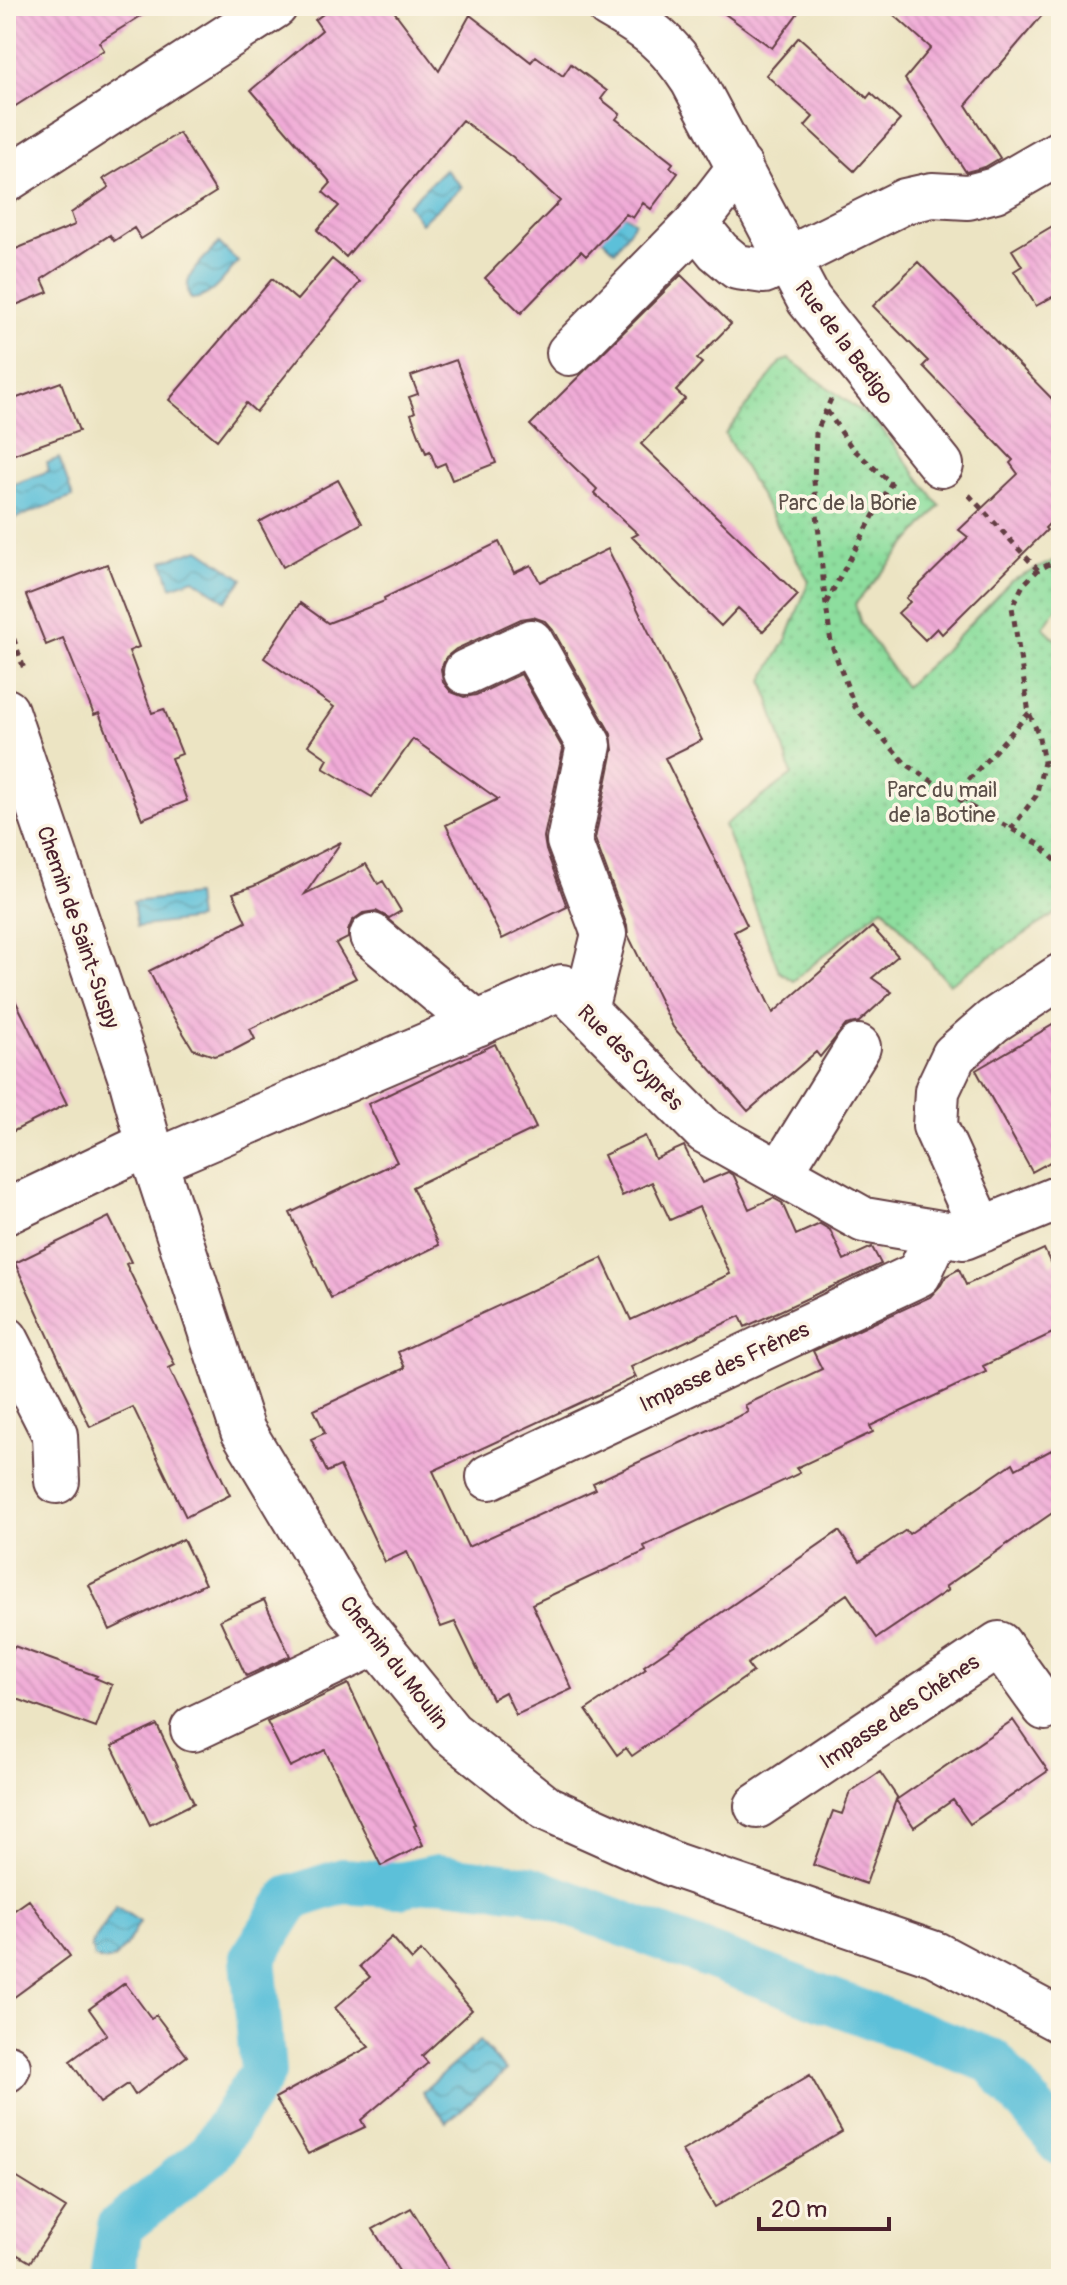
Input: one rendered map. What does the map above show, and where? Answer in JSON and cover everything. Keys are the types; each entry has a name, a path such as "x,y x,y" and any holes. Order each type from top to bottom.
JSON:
{"street":[{"path":"6,180 275,6"},
{"name":"Rue de la Bedigo","path":"635,12 674,52 693,81 809,300 929,450"},
{"path":"696,224 718,251 737,267 764,271 905,201 932,195 968,197 995,190 1061,152"},
{"path":"569,353 696,224 740,167"},
{"path":"466,672 531,642 589,745 569,841 604,934 585,1010"},
{"name":"Chemin de Saint-Suspy","path":"6,711 131,1079 152,1153"},
{"path":"372,936 477,1024"},
{"path":"982,1230 935,1126 937,1091 954,1055 993,1021 1061,976"},
{"name":"Rue des Cyprès","path":"6,1212 477,1024 562,987 705,1131 864,1220 964,1237 1061,1197"},
{"path":"780,1173 858,1047"},
{"name":"Chemin du Moulin","path":"152,1153 243,1431 349,1608 450,1732 546,1808 674,1865 935,1954 1061,2021"},
{"name":"Impasse des Frênes","path":"489,1477 919,1274 938,1233"},
{"path":"6,1339 55,1435 57,1481"},
{"path":"193,1729 377,1642"},
{"name":"Impasse des Chênes","path":"757,1806 999,1644 1045,1708 1061,1698"}],"path":[{"path":"850,354 816,433 814,481 831,643 855,707 906,764 971,807 1039,844 1061,866"},
{"path":"826,410 852,448 891,483"},
{"path":"826,603 891,483 929,450 1038,570"},
{"path":"1011,829 1036,796 1044,762 1038,733 1029,713 1012,607 1023,585 1038,570 1061,558"},
{"path":"971,807 963,794 966,783 1029,713"}],"green space":[{"name":"Parc du mail de la Botine","path":"789,359 878,424 940,506 855,604 861,624 905,687 1011,581 1061,557 1061,603 1043,627 1061,644 1061,910 949,984 883,907 793,981 779,971 724,825 792,775 763,680 787,638 809,581 725,434 781,362"}],"water":[{"path":"445,169 462,187 421,223 408,205"},
{"path":"589,190 635,222 615,251 574,211"},
{"path":"219,243 238,262 212,291 191,299 188,283 191,276"},
{"path":"59,458 73,497 13,519 6,500 6,487 49,471 47,463"},
{"path":"199,549 243,579 226,601 194,579 171,587 163,561"},
{"path":"195,895 198,919 137,927 133,902"},
{"path":"116,1906 140,1922 122,1952 109,1961 102,1961 94,1957 91,1946"},
{"path":"480,2041 506,2071 447,2122 422,2092"}],"building":[{"path":"6,6 157,6 99,42 104,50 6,112"},
{"path":"334,6 390,6 439,71 470,15 531,62 536,56 563,76 571,64 607,91 601,99 620,114 616,119 673,163 670,167 678,173 651,209 643,203 633,218 626,214 586,256 581,251 521,313 485,278 560,201 513,158 462,120 346,257 317,230 339,206 323,192 331,183 251,90 322,30 315,20"},
{"path":"714,6 803,6 772,48"},
{"path":"884,6 1050,6 966,105 1000,158 985,167 966,172 905,79 931,48"},
{"path":"799,37 867,98 871,93 900,120 854,171 805,126 813,117 766,75"},
{"path":"179,133 216,192 141,239 134,228 114,241 110,235 42,279 48,292 6,309 6,253 75,225 71,213 109,187 103,179"},
{"path":"1061,221 1061,292 1036,306 1014,271 1022,266 1012,250"},
{"path":"332,259 360,282 256,412 246,403 217,440 169,400 272,279 297,300"},
{"path":"918,262 1061,408 1061,512 1045,528 1047,530 942,634 937,628 925,640 898,613 910,602 906,598 968,537 959,530 1018,474 1010,463 1013,460 923,366 928,361 873,306"},
{"path":"681,275 731,324 697,359 702,363 676,391 685,399 641,444 798,595 763,631 738,608 721,626 632,537 638,534 594,493 597,489 530,425"},
{"path":"456,360 496,463 452,480 445,463 436,467 430,451 426,453 411,414 415,412 409,397 418,394 411,376"},
{"path":"61,382 79,431 6,457 6,402"},
{"path":"338,480 362,523 283,567 259,522"},
{"path":"499,542 514,573 531,565 540,582 608,549 702,740 665,758 747,925 734,932 773,1013 872,927 898,956 872,978 892,992 859,1022 846,1025 820,1057 816,1052 748,1111 673,1027 628,935 595,839 613,750 611,734 545,621 533,617 521,619 456,649 446,657 441,669 443,682 451,692 464,697 476,695 521,674 563,749 544,837 567,907 502,939 446,825 498,799 413,739 372,797 323,768 328,759 308,745 334,707 264,658 300,603 328,623 385,601 384,598"},
{"path":"107,564 139,647 129,651 152,713 164,709 182,754 171,758 187,801 142,819 99,713 94,715 63,638 46,645 26,595"},
{"path":"341,842 305,894 366,864 378,884 383,881 401,911 389,918 376,911 363,913 352,921 348,938 336,944 356,978 250,1029 255,1039 234,1050 214,1056 193,1049 149,971 246,922 233,893 254,886"},
{"path":"6,982 67,1104 6,1135"},
{"path":"1061,1020 1061,1156 1032,1172 976,1070"},
{"path":"495,1044 536,1128 412,1187 439,1245 331,1298 290,1213 397,1162 368,1104"},
{"path":"645,1136 655,1159 684,1146 702,1183 728,1172 734,1176 749,1209 773,1198 782,1203 796,1235 820,1224 830,1230 844,1260 872,1247 881,1264 745,1327 740,1316 631,1367 636,1377 433,1471 468,1547 596,1489 593,1483 748,1412 745,1405 822,1369 813,1351 930,1297 946,1276 959,1269 966,1285 1044,1249 1051,1264 1061,1259 1061,1329 983,1366 986,1372 870,1426 873,1432 796,1468 800,1473 644,1546 646,1551 532,1604 572,1689 516,1715 505,1692 492,1699 455,1622 441,1627 407,1552 385,1562 340,1466 327,1472 311,1439 325,1433 314,1410 405,1368 398,1352 602,1258 631,1320 730,1274 699,1207 670,1220 652,1182 622,1196 604,1155"},
{"path":"109,1217 131,1262 126,1264 175,1365 169,1368 230,1495 186,1517 133,1407 90,1427 15,1263"},
{"path":"1061,1445 1061,1507 877,1638 847,1594 747,1664 753,1672 632,1756 626,1748 617,1755 586,1710 646,1669 644,1666 839,1531 860,1561 906,1530 909,1534 1013,1463 1016,1469"},
{"path":"183,1539 205,1584 110,1630 89,1585"},
{"path":"264,1600 290,1656 246,1676 220,1620"},
{"path":"14,1646 97,1676 95,1678 112,1685 96,1728 6,1695 6,1668"},
{"path":"348,1684 423,1845 381,1866 325,1750 290,1767 267,1722"},
{"path":"1013,1720 1048,1771 970,1824 953,1800 914,1827 896,1800"},
{"path":"157,1725 194,1803 150,1825 112,1746"},
{"path":"880,1772 897,1797 866,1884 813,1865 833,1811 842,1814 850,1792"},
{"path":"29,1900 70,1956 6,2003 6,1916"},
{"path":"392,1937 412,1960 421,1951 472,2010 422,2056 428,2063 361,2120 365,2127 308,2154 275,2098 369,2047 335,2008 370,1977 360,1966"},
{"path":"125,1983 151,2018 156,2015 187,2056 135,2095 128,2084 100,2103 70,2061 107,2034 89,2009"},
{"path":"810,2075 842,2132 715,2207 682,2151"},
{"path":"6,2171 66,2208 30,2262 6,2248"},
{"path":"411,2208 455,2279 404,2279 373,2229"}],"waterway":[{"path":"112,2279 120,2226 209,2155 263,2072 253,1958 291,1898 343,1881 399,1885 438,1877 528,1888 992,2061 1061,2143"}],"park label":[{"name":"Parc de la Borie","path":"847,502"}]}
